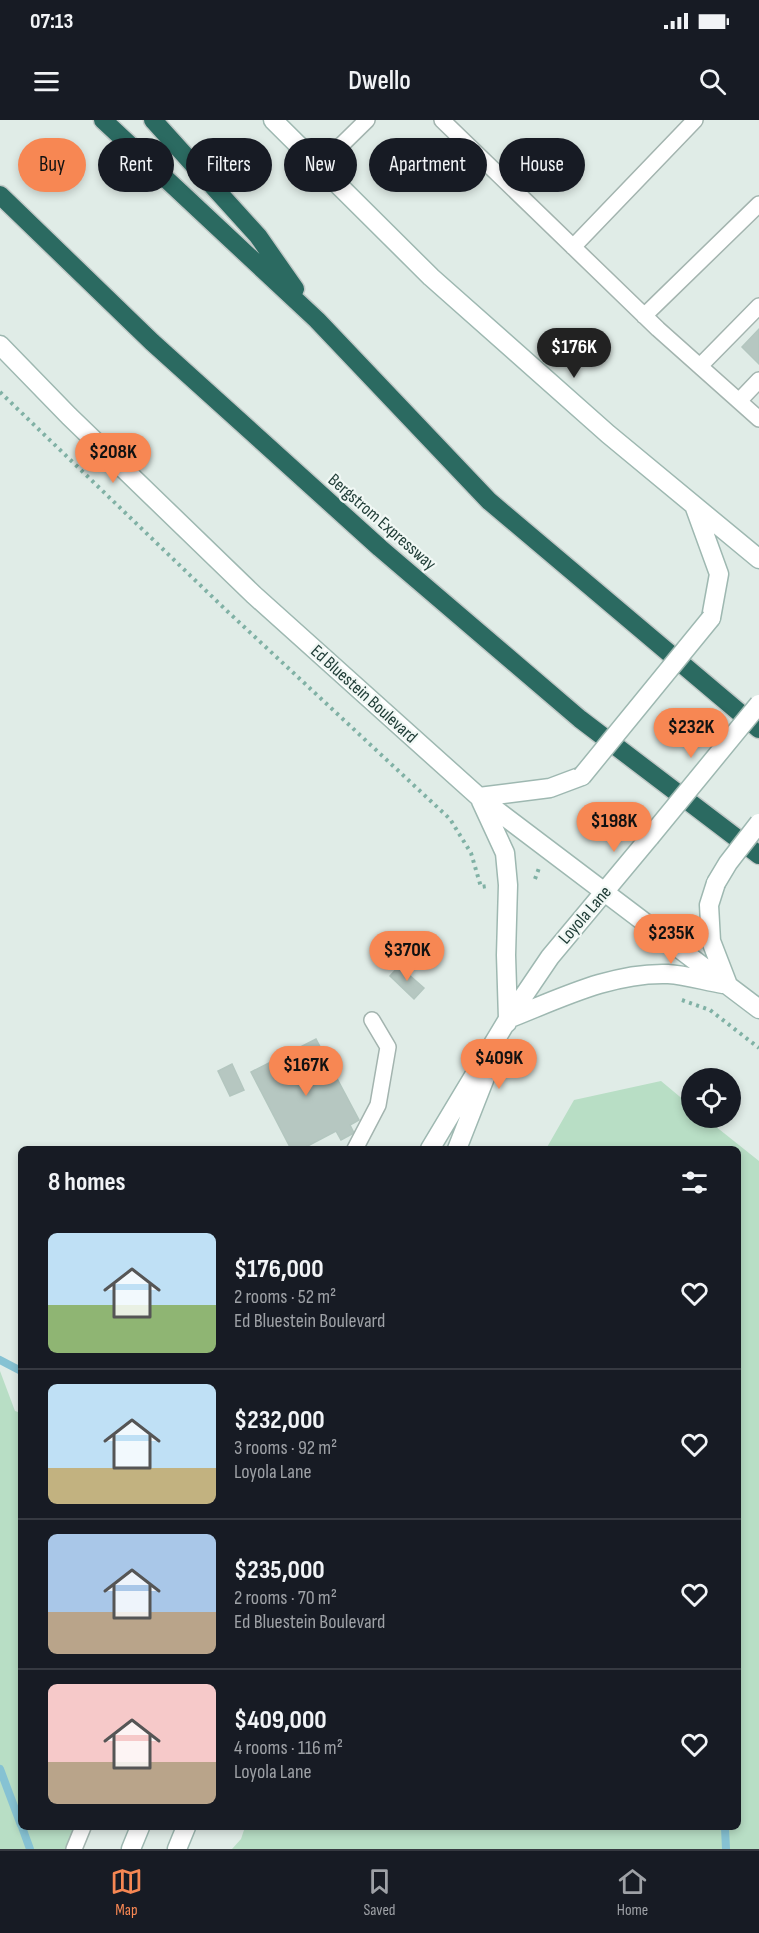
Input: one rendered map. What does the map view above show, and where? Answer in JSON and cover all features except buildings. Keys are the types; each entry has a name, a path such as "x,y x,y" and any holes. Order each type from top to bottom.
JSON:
{"highway":[{"path":"103,120 317,320 489,501 759,729"},
{"path":"153,120 258,236 317,320"},
{"name":"Bergstrom Expressway","path":"1,197 152,342 380,548 580,719 759,855"}],"main road":[{"path":"273,120 291,138"},
{"path":"344,192 431,277 608,434 759,560"},
{"name":"Ed Bluestein Boulevard","path":"0,345 69,416 254,595 479,797 759,1009"},
{"path":"694,506 719,574 711,618 582,776 550,788 479,797 505,853 508,1019 599,983 620,979 668,974 728,985"},
{"name":"Loyola Lane","path":"432,1146 508,1019 550,957 759,704"},
{"path":"728,985 711,941 709,905 716,883 728,863 759,823"},
{"name":"Loyola Lane","path":"458,1146 508,1019"},
{"path":"131,1849 139,1830"},
{"path":"177,1849 185,1830"}],"lane":[{"path":"349,138 367,120"},
{"path":"442,120 644,316 759,419"},
{"path":"573,247 695,120"},
{"path":"644,316 759,204"},
{"path":"699,366 759,306"},
{"path":"739,401 759,380"},
{"path":"357,1146 378,1105 388,1047 372,1020"},
{"path":"74,1849 82,1830"}],"path":[{"path":"0,392 91,483 450,819 471,853 481,887 498,885"},
{"path":"535,879 540,867"},
{"path":"677,998 710,1010 759,1048"}],"green space":[{"path":"661,1081 681,1098 681,1128 718,1128 740,1146 548,1146 574,1100"},
{"path":"741,1147 759,1161 759,1849 232,1849 241,1839 244,1830 741,1830"},
{"path":"0,1371 15,1411 18,1412 18,1830 74,1830 66,1849 0,1849"}],"waterway":[{"path":"0,1360 18,1369"},
{"path":"0,1769 18,1817"},
{"path":"23,1830 30,1849"},
{"path":"725,1830 726,1849"}]}
